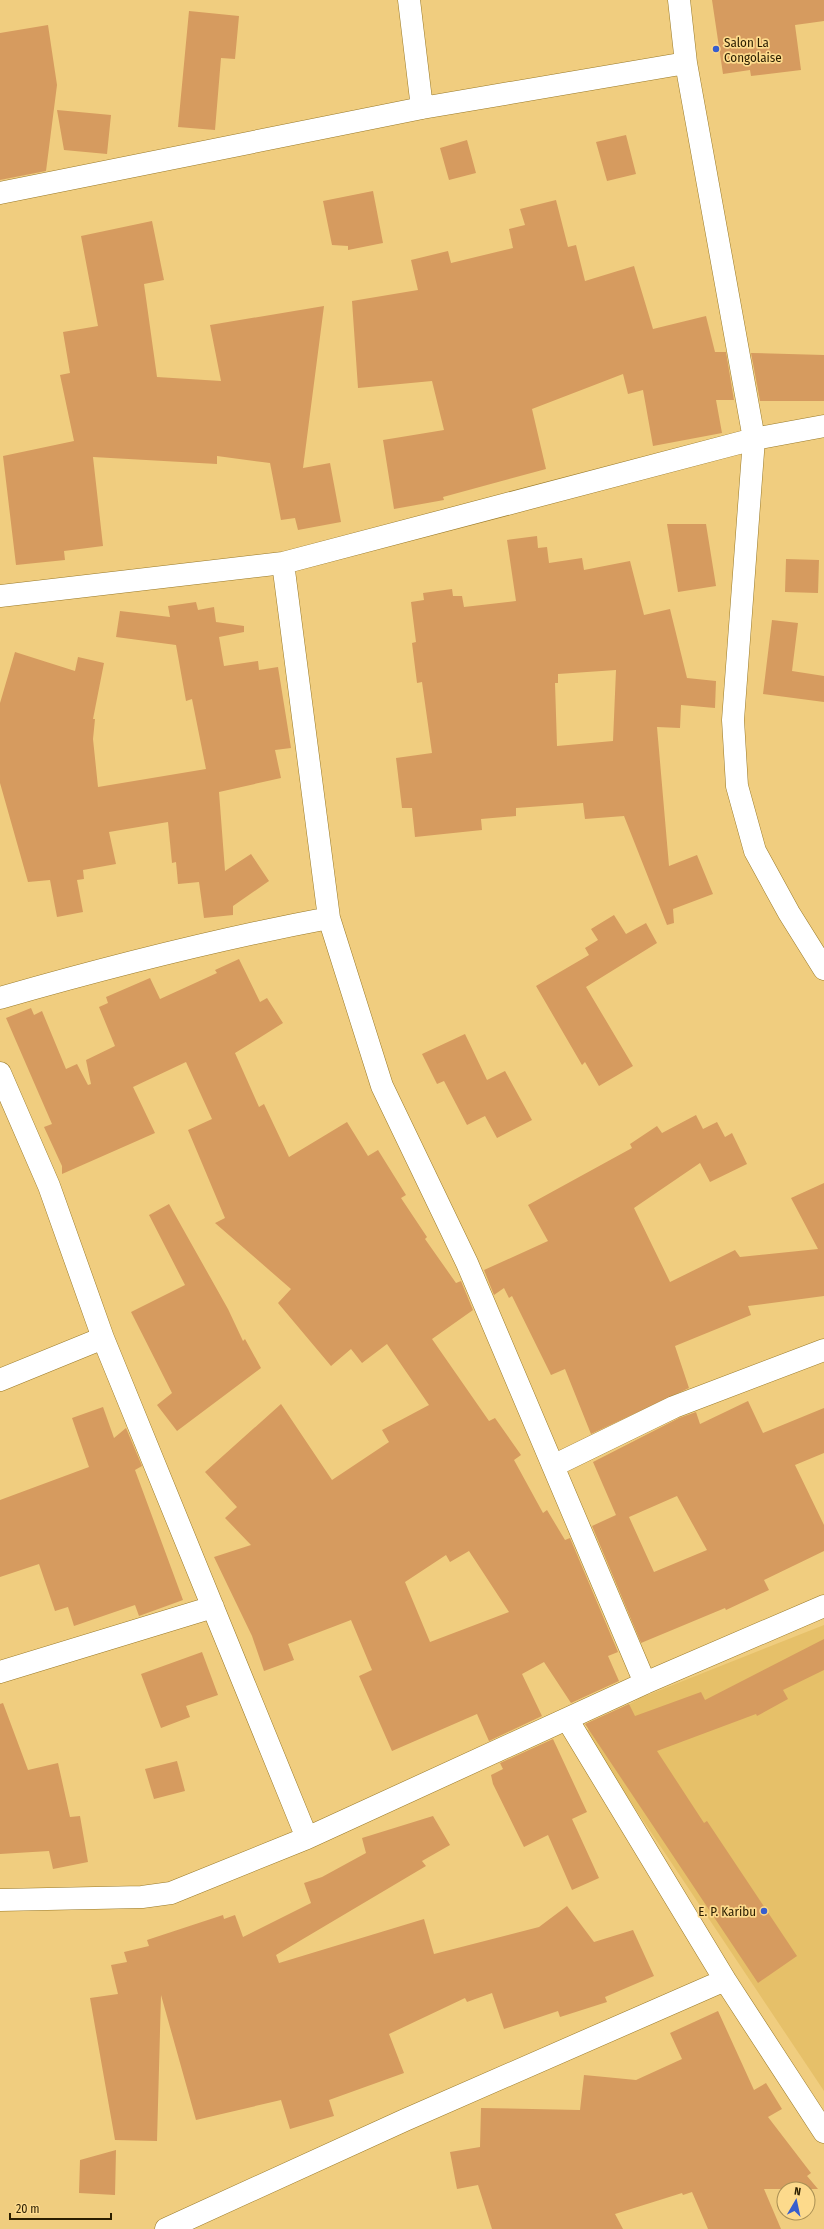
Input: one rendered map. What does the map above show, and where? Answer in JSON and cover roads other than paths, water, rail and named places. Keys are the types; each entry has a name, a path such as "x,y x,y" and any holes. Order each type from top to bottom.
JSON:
{"street":[{"path":"409,0 422,108"},
{"path":"679,0 686,63 754,439 732,720 737,786 755,851 789,913 824,969"},
{"path":"0,194 422,108 686,63"},
{"path":"0,596 283,563 754,439 824,426"},
{"path":"283,563 329,918 382,1086 467,1263 645,1682"},
{"path":"0,998 75,976 249,934 329,918"},
{"path":"0,1073 49,1186 103,1338 307,1838"},
{"path":"0,1380 103,1338"},
{"path":"553,1466 674,1407 824,1350"},
{"path":"0,1900 142,1897 171,1893 307,1838 645,1682 824,1606"},
{"path":"0,1672 213,1607"},
{"path":"567,1719 725,1980 824,2132"},
{"path":"166,2229 405,2120 725,1980"}],"place":[{"name":"Salon La Congolaise","path":"716,49"},
{"name":"E. P. Karibu","path":"764,1911"}]}
